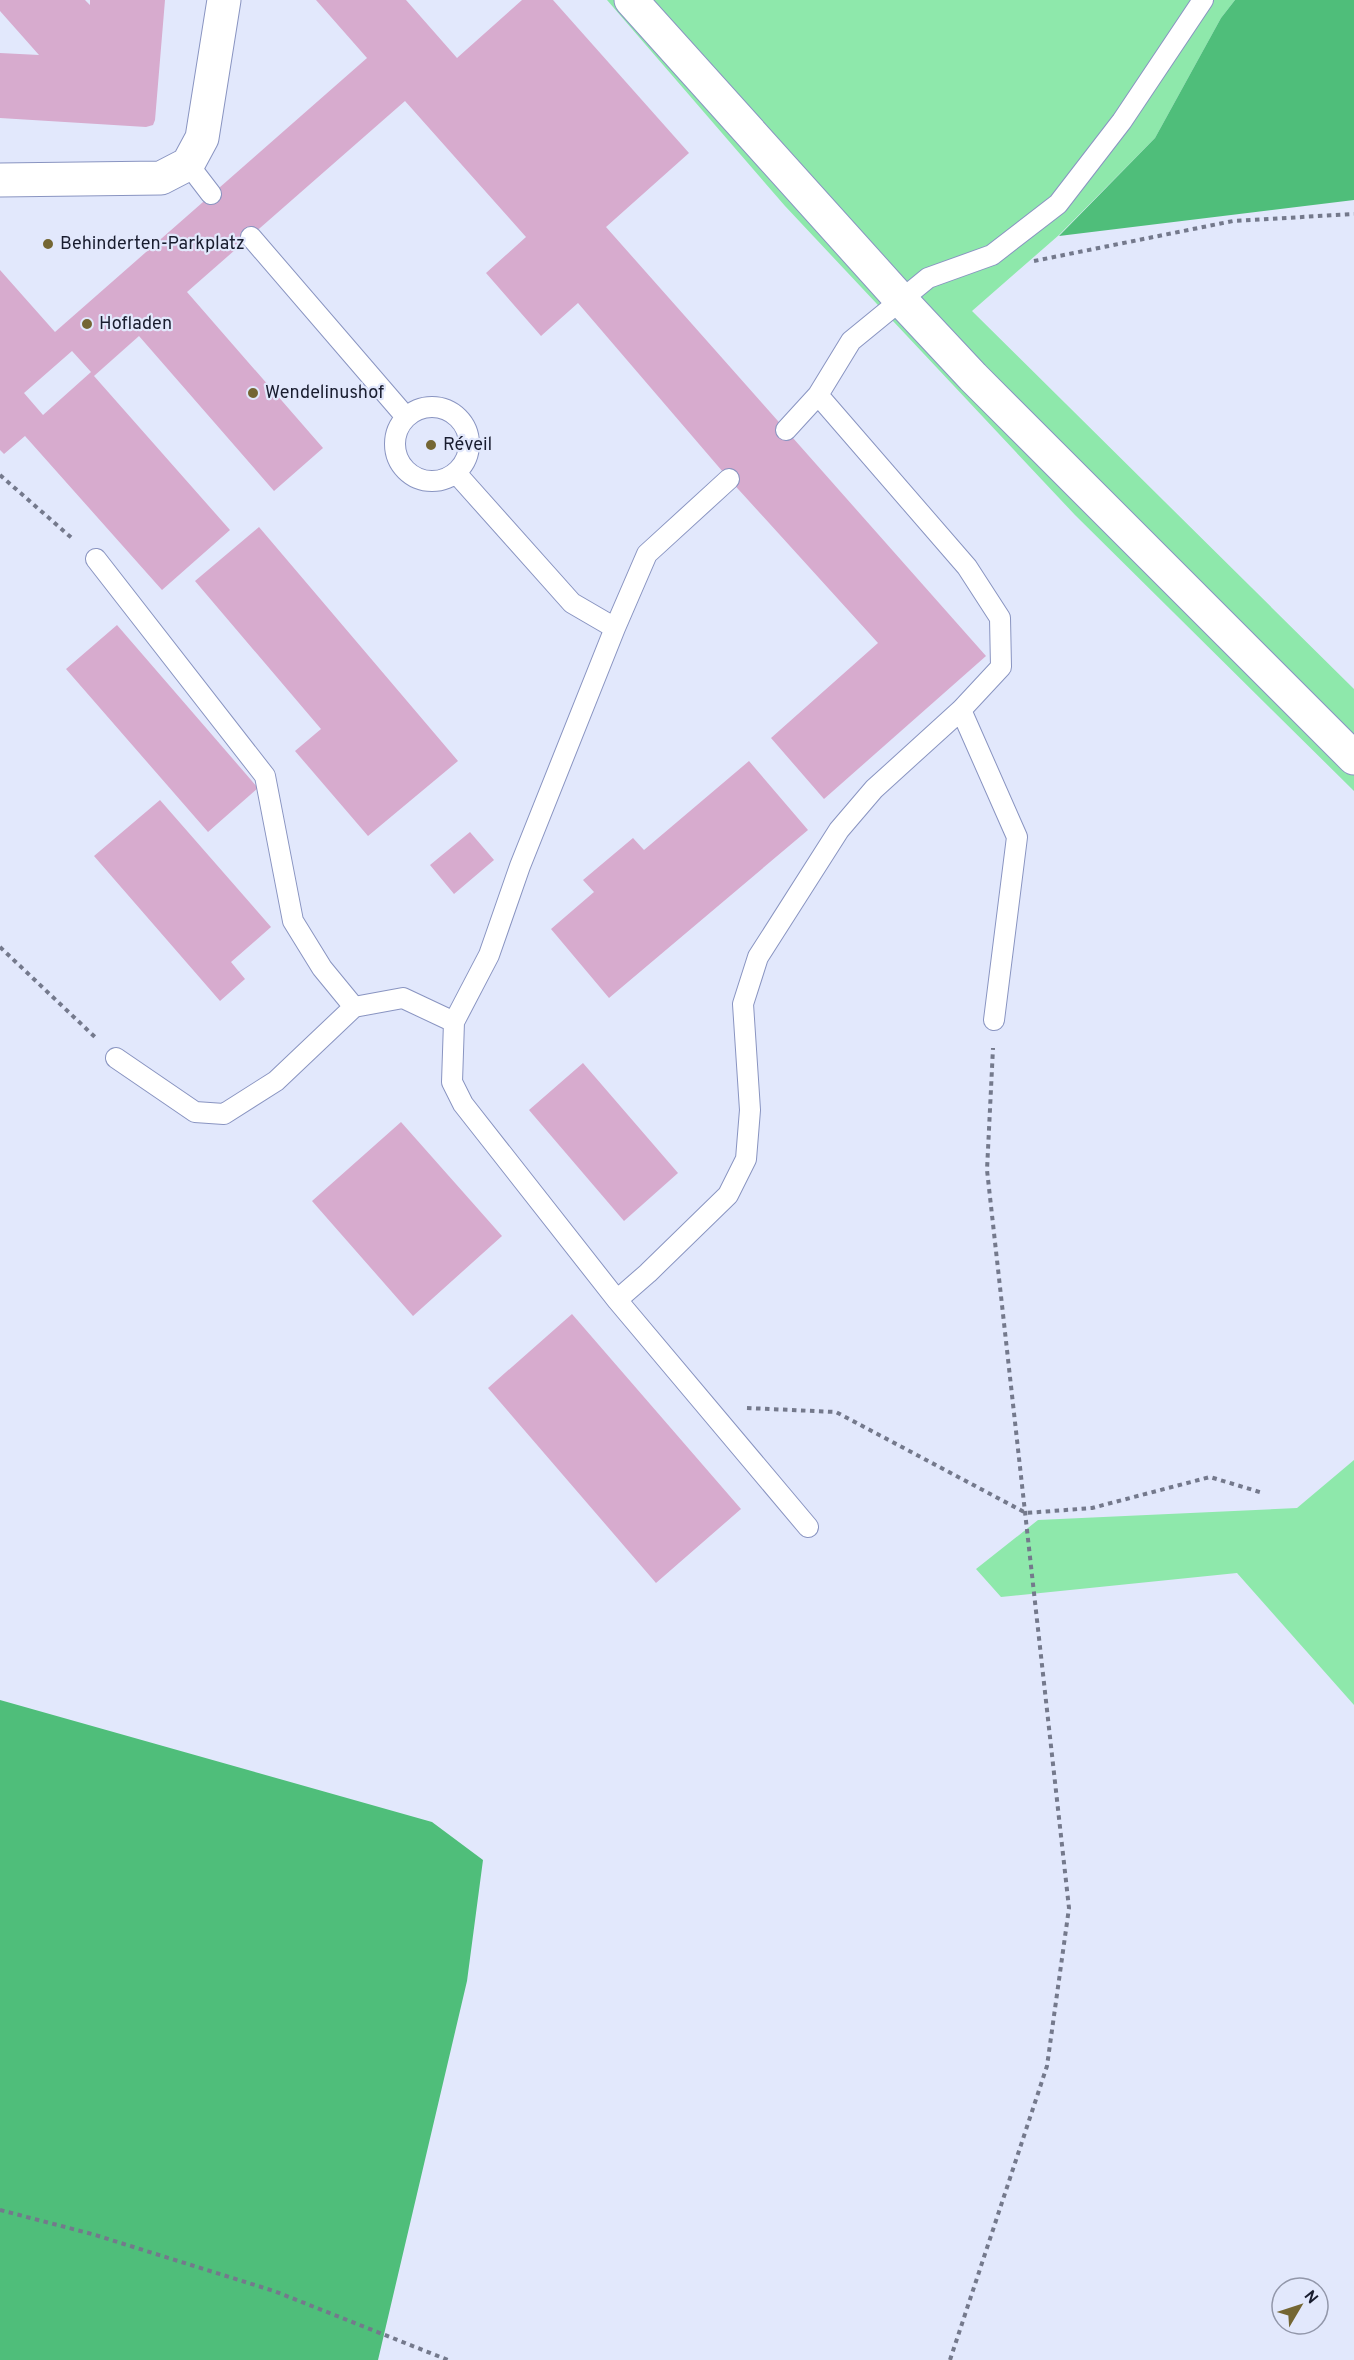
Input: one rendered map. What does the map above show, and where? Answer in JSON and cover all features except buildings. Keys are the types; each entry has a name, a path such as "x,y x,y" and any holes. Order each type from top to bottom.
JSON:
{"street":[{"path":"0,180 162,178 188,164 202,138 224,0"},
{"path":"631,0 901,300 974,377 1354,759"}],"lane":[{"path":"786,430 818,395 850,341 928,278 992,255 1058,204 1122,121 1203,0"},
{"path":"188,164 211,194"},
{"path":"250,237 406,417"},
{"path":"617,1300 728,1195 746,1159 750,1110 743,1004 758,957 846,822 874,789 961,710 1001,667 1000,618 968,567 818,395"},
{"path":"439,407 451,411 460,419 469,441 464,464 456,473 440,480 420,479 400,464 395,439 406,417 416,410 439,407"},
{"path":"456,473 572,603 615,628"},
{"path":"729,479 647,554 520,866 489,955 454,1022 452,1082 462,1104 617,1300 808,1527"},
{"path":"96,559 265,776 293,921 322,968 354,1007"},
{"path":"961,710 1017,837 994,1020"},
{"path":"116,1058 195,1112 224,1114 276,1081 354,1007 403,998 454,1022"}],"path":[{"path":"992,255 1009,266 1233,221 1354,214"},
{"path":"0,475 96,559"},
{"path":"0,947 116,1058"},
{"path":"950,2360 1047,2066 1069,1908 987,1170 994,1020"},
{"path":"707,1407 836,1412 1026,1513 1092,1508 1210,1477 1263,1492"},
{"path":"0,2210 92,2234 274,2291 448,2360"}],"green space":[{"path":"607,0 1235,0 1221,18 1155,138 1059,235 972,311 1354,689 1354,791 1075,515 785,206"},
{"path":"1235,0 1354,0 1354,200 1059,236 1155,138 1221,18"},
{"path":"1354,1460 1354,1705 1237,1573 1001,1597 976,1569 1038,1520 1297,1508"},
{"path":"0,1700 432,1822 483,1860 467,1981 378,2360 0,2360"}],"place":[{"name":"Behinderten-Parkplatz","path":"48,244"},
{"name":"Hofladen","path":"87,324"},
{"name":"Wendelinushof","path":"253,393"},
{"name":"Réveil","path":"431,445"}]}
